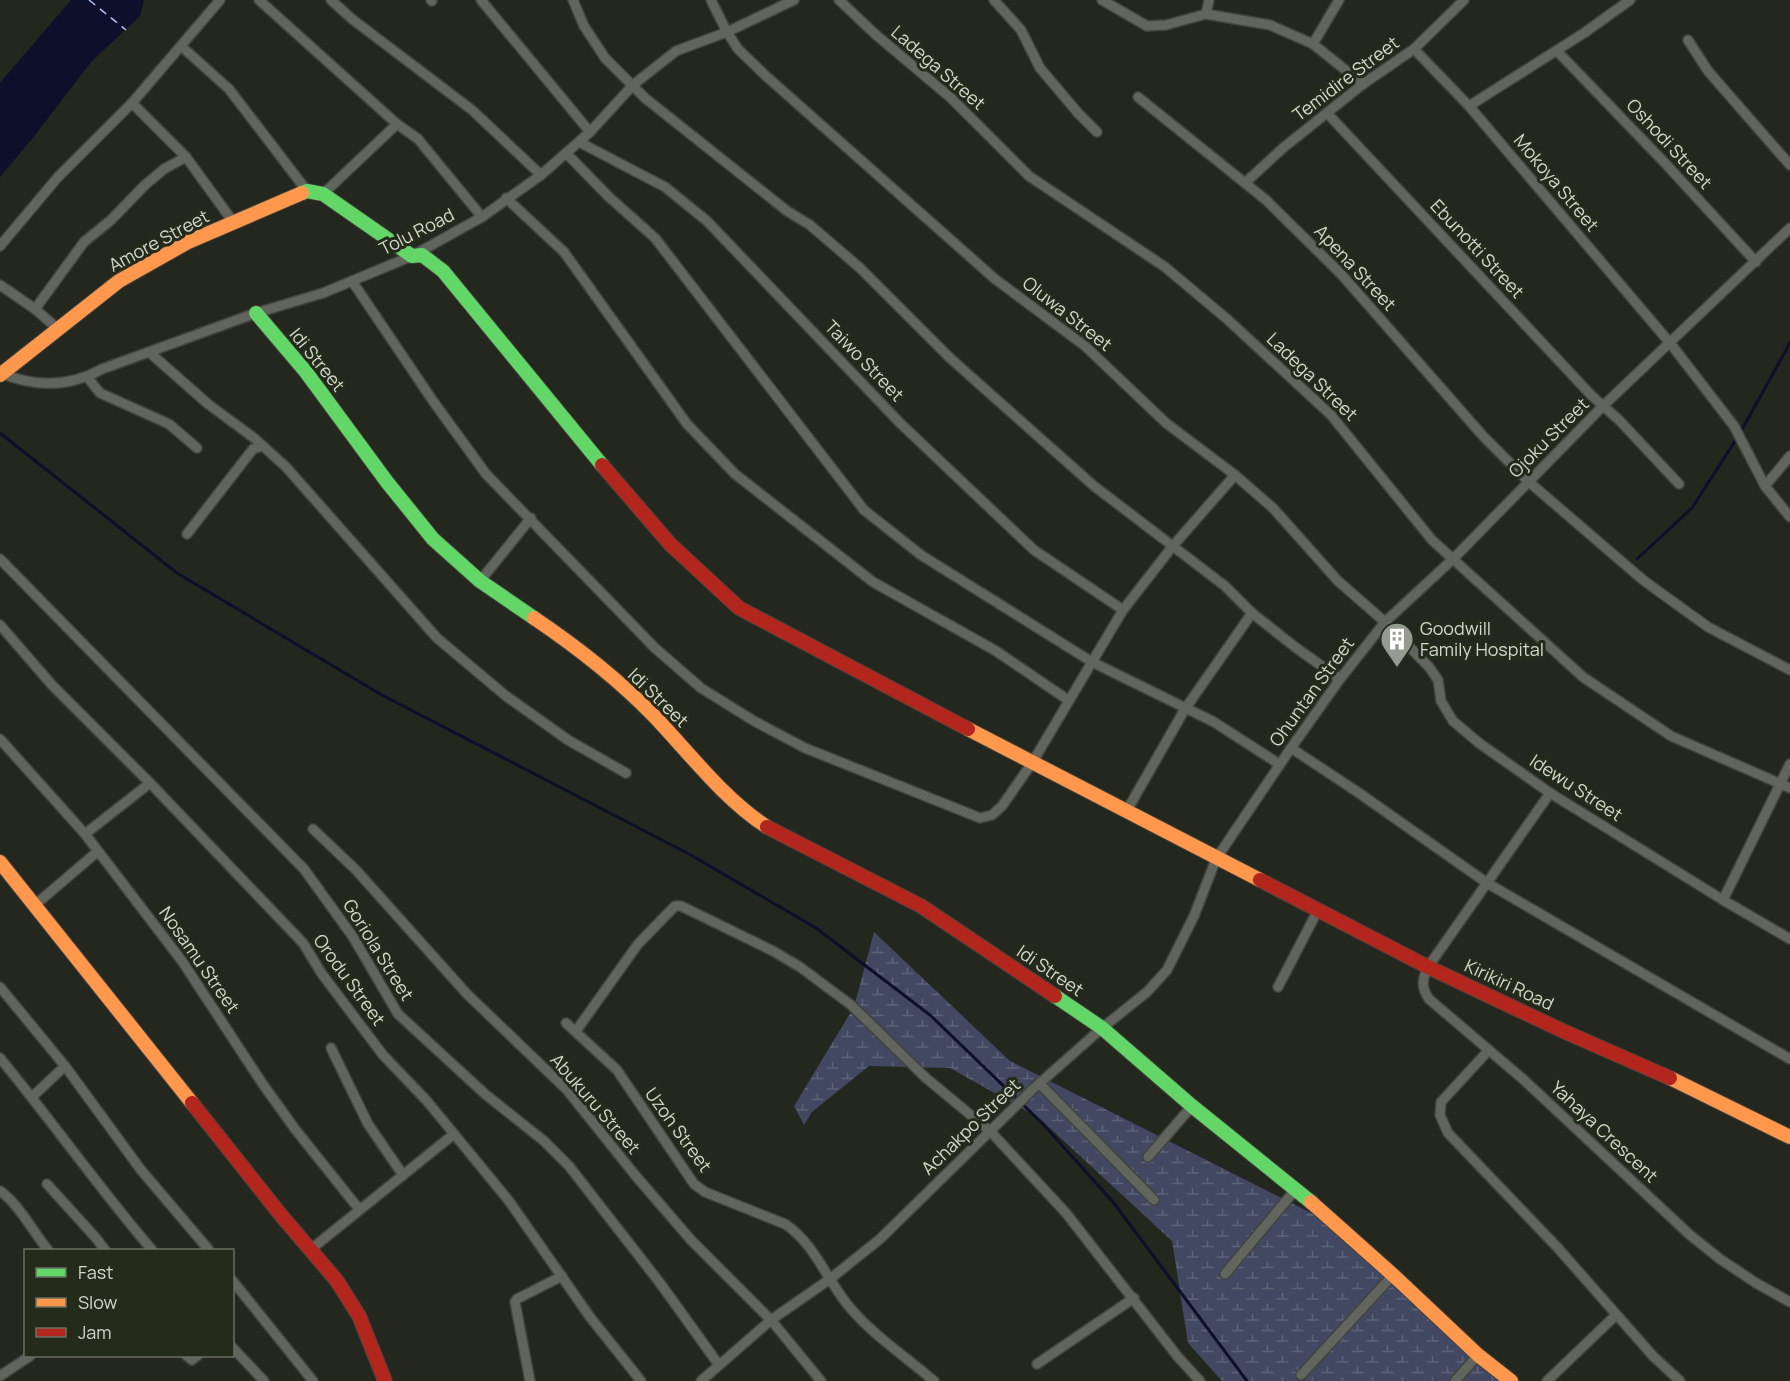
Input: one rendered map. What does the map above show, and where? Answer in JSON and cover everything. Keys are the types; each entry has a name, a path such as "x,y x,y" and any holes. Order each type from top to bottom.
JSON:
{"street":[{"path":"0,246 58,177 132,103 220,0"},
{"path":"259,0 397,124 418,139 482,217"},
{"path":"331,0 351,19 472,110 541,175"},
{"path":"481,0 590,132"},
{"path":"573,0 584,26 605,58 645,98 787,211 810,225 852,261 950,358 1094,486 1225,586 1252,613 1340,679"},
{"name":"Oluwa Street","path":"711,0 738,49 766,76 995,279 1085,346 1166,423 1273,508 1338,581 1385,622"},
{"name":"Tolu Road","path":"1,374 22,381 55,385 87,377 102,369 256,313 323,293 412,256 482,217 541,175 590,132 633,85 676,51 727,32 794,0"},
{"name":"Ladega Street","path":"839,0 875,34 951,98 1029,176 1165,267 1227,319 1331,415 1432,540 1583,677 1671,736 1790,788"},
{"path":"994,0 1022,30 1040,68 1078,113 1098,132"},
{"path":"1102,0 1147,27 1166,25 1206,14 1270,25 1314,44 1363,84"},
{"path":"1206,14 1209,0"},
{"path":"1314,44 1339,0"},
{"name":"Temidire Street","path":"1246,182 1283,148 1363,84 1414,49 1464,0"},
{"path":"1469,106 1542,58 1557,51 1629,0"},
{"path":"1688,40 1708,71 1790,165"},
{"path":"181,46 229,88 307,191 323,194 397,124"},
{"name":"Mokoya Street","path":"1414,49 1469,106 1670,343 1734,426 1765,486 1790,517"},
{"name":"Oshodi Street","path":"1557,51 1664,161 1756,262"},
{"name":"Apena Street","path":"1138,97 1246,182 1341,274 1483,436 1529,482 1643,580 1708,627 1790,670"},
{"path":"132,103 186,157 234,223"},
{"name":"Ebunotti Street","path":"1327,113 1679,484"},
{"name":"Taiwo Street","path":"579,142 665,187 707,221 900,423 1034,550 1123,610"},
{"path":"566,153 609,197 656,238 864,510 921,555 1092,662 1214,722 1279,764"},
{"path":"35,309 84,242 158,175 186,157"},
{"name":"Amore Street","path":"1,374 119,281 188,242 307,191"},
{"name":"Kirikiri Road","path":"323,194 412,256 422,255 443,271 598,460 670,543 739,608 1216,859 1428,967 1563,1031 1675,1080 1790,1137"},
{"path":"506,198 564,252 687,424 735,474 873,582 996,651 1068,700"},
{"name":"Ojoku Street","path":"1453,559 1603,406 1790,228"},
{"path":"352,281 433,401 486,474 655,648 701,688 754,721 805,748 980,818 992,815 1002,806 1032,763 1123,610 1173,547 1235,476"},
{"path":"0,285 35,309 58,329"},
{"name":"Idi Street","path":"256,313 306,372 387,482 433,539 480,581 572,644 611,677 653,715 743,811 767,827 921,906 1102,1028 1192,1106 1296,1189 1394,1275 1478,1355 1511,1381"},
{"path":"149,352 208,404 263,446 286,467 437,638 506,696 568,740 626,773"},
{"path":"87,377 100,393 169,424 197,448"},
{"path":"187,534 253,450 263,446"},
{"path":"1765,486 1790,456"},
{"path":"480,581 531,518"},
{"name":"Goriola Street","path":"0,559 304,869 354,937 398,1014 485,1094 544,1141 569,1166 660,1283 719,1365"},
{"name":"Ohuntan Street","path":"1216,859 1279,764 1340,679 1385,622 1453,559"},
{"path":"1126,812 1185,709 1216,661 1252,613"},
{"name":"Idewu Street","path":"1385,622 1429,667 1438,680 1441,700 1453,722 1479,743 1550,793 1790,939"},
{"name":"Orodu Street","path":"0,625 51,685 150,783 303,944 322,974 383,1055 427,1101 509,1201 596,1325 641,1381"},
{"name":"Nosamu Street","path":"0,739 84,834 182,961 262,1083 295,1129 359,1209"},
{"path":"1291,748 1487,883 1790,1059"},
{"path":"1723,900 1790,764"},
{"path":"84,834 150,783"},
{"path":"1428,967 1550,793"},
{"name":"Abukuru Street","path":"313,829 356,870 467,994 567,1090 603,1138 691,1240 771,1320 821,1381"},
{"path":"35,905 97,852"},
{"name":"Achakpo Street","path":"701,1381 771,1320 830,1279 880,1239 1036,1087 1102,1028 1147,992 1167,970 1194,916 1216,859"},
{"path":"0,862 280,1214 337,1281 359,1316 380,1379"},
{"path":"576,1031 638,944 675,906 681,906 773,951 800,967 851,1005 926,1078 990,1131 1066,1213 1178,1357 1200,1381"},
{"path":"1278,987 1318,910"},
{"name":"Yahaya Crescent","path":"1428,967 1422,983 1429,999 1524,1080 1690,1235 1720,1259 1790,1302"},
{"path":"0,987 65,1066 141,1170 207,1249"},
{"name":"Uzoh Street","path":"566,1023 617,1070 694,1184 705,1192 785,1224 793,1230 806,1242 846,1303 861,1320 934,1381"},
{"path":"331,1048 368,1124 403,1175"},
{"path":"1488,1051 1441,1101 1440,1115 1448,1133 1557,1247 1653,1356 1680,1381"},
{"path":"0,1058 32,1097 83,1167 150,1249"},
{"path":"32,1097 65,1066"},
{"path":"1036,1087 1154,1200"},
{"path":"1148,1157 1192,1106"},
{"path":"310,1250 454,1134"},
{"path":"47,1184 104,1249"},
{"path":"1225,1274 1296,1189"},
{"path":"0,1191 10,1198 46,1249"},
{"path":"1301,1375 1394,1275"},
{"path":"530,1381 515,1302 562,1276"},
{"path":"234,1282 313,1381"},
{"path":"1037,1364 1134,1298"},
{"path":"1547,1381 1616,1315"},
{"path":"234,1349 264,1381"},
{"path":"1455,1381 1478,1355"},
{"path":"0,1376 28,1357"}],"green space":[{"path":"874,932 1010,1061 1325,1220 1509,1381 1222,1381 1188,1343 1172,1241 1039,1118 950,1068 869,1066 812,1112 804,1125 794,1106 854,1007"}],"shaded area":[{"path":"71,0 144,0 140,16 91,62 0,177 0,83"}],"waterway":[{"path":"1740,433 1790,343"},
{"path":"0,433 177,573 380,694 689,854 816,928 930,1015 1042,1123 1113,1202 1247,1381"},
{"path":"1637,559 1692,508 1737,438"}],"ferry route":[{"path":"89,0 126,30"}],"traffic: fast":[{"path":"302,193 307,191 323,194 412,256 422,255 443,271 602,465"},
{"path":"256,313 306,372 387,482 433,539 480,581 534,618"},
{"path":"1055,996 1102,1028 1192,1106 1311,1202"}],"traffic: slow":[{"path":"0,375 119,281 188,242 302,193"},
{"path":"534,618 582,652 627,690 722,790 767,827"},
{"path":"968,729 1260,880"},
{"path":"0,862 192,1103"},
{"path":"1670,1078 1790,1137"},
{"path":"1311,1202 1478,1355 1511,1381"}],"traffic: jam":[{"path":"602,465 670,544 739,608 968,729"},
{"path":"767,827 921,906 1055,996"},
{"path":"1260,880 1428,967 1563,1031 1670,1078"},
{"path":"192,1103 280,1214 337,1281 359,1316 385,1381"}],"place":[{"name":"Goodwill Family Hospital","path":"1397,668"}]}
